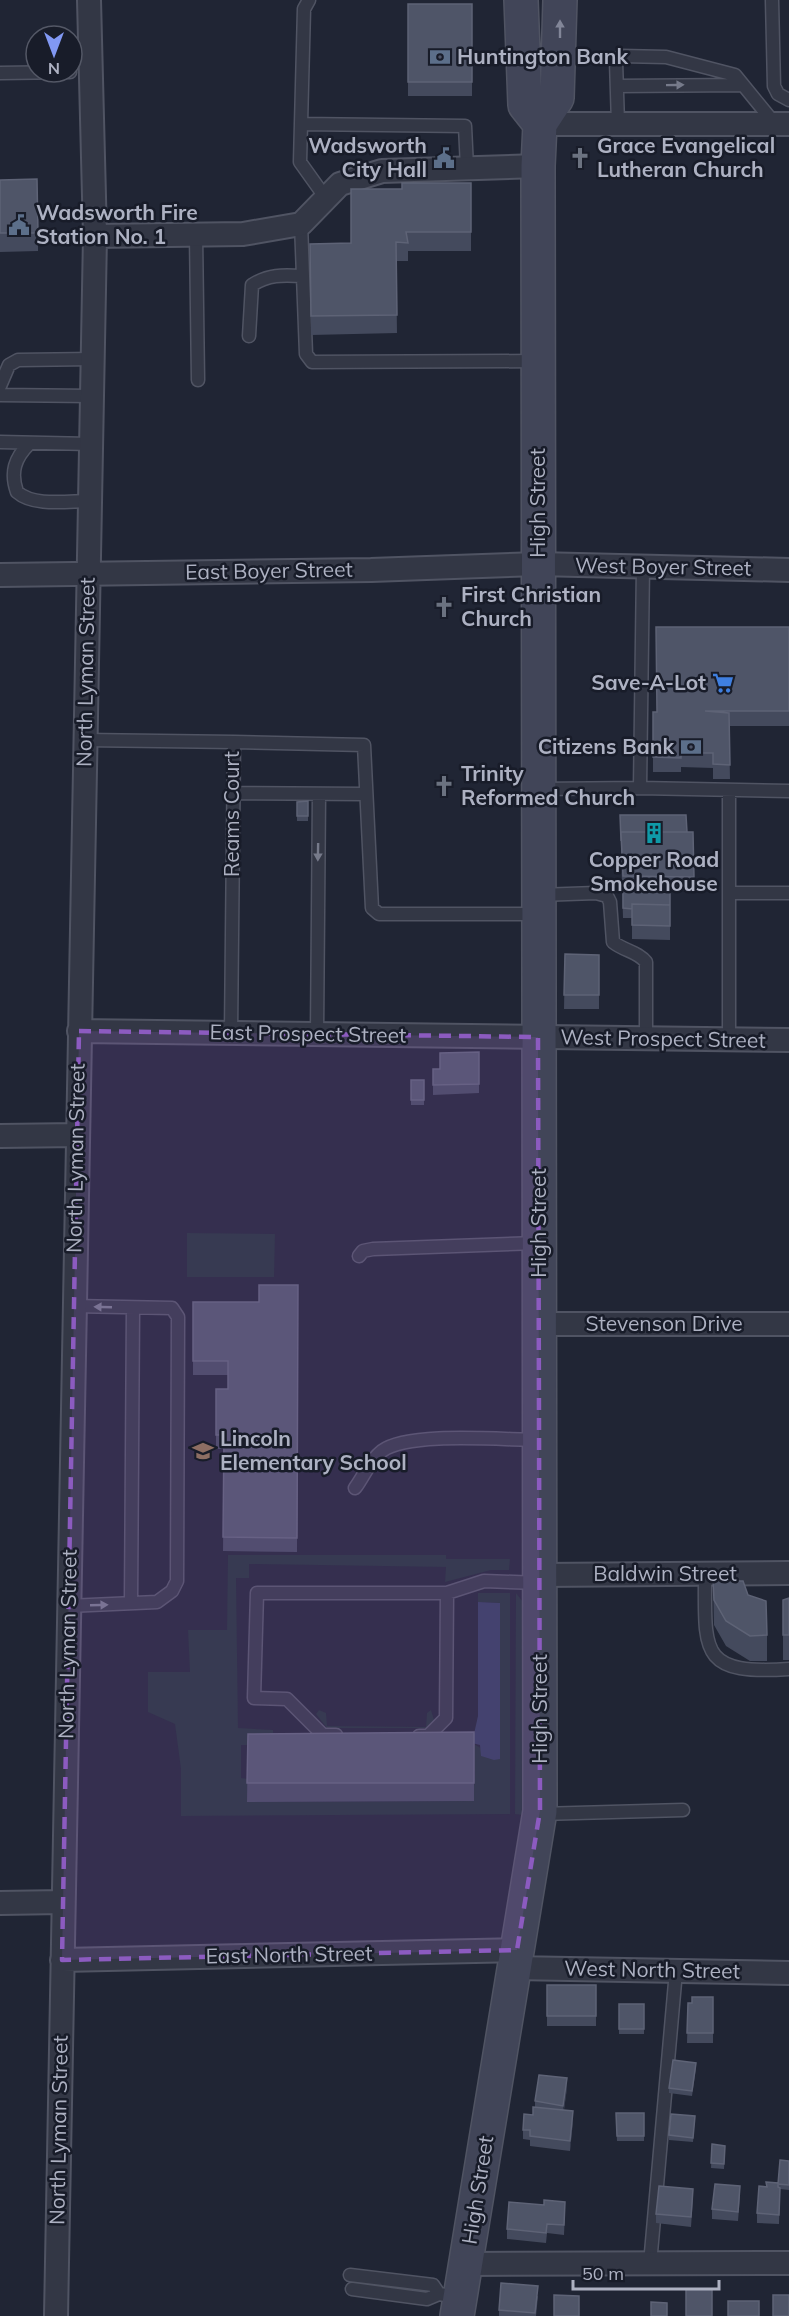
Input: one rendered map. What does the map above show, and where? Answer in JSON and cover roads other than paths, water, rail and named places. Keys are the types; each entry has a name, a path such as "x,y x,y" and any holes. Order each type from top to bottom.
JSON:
{"main road":[{"path":"521,0 525,105 540,124 557,98 560,0"},
{"name":"High Street","path":"452,2302 465,2265 539,1814 538,166 540,124"}],"street":[{"name":"North Lyman Street","path":"84,30 89,0"},
{"name":"North Lyman Street","path":"56,2316 95,236 78,84"},
{"path":"540,124 782,124"},
{"path":"95,236 243,234 301,224 340,184 382,171 538,166"},
{"name":"West Boyer Street","path":"538,564 789,570"},
{"name":"East Boyer Street","path":"0,575 371,570 538,564"},
{"name":"East Prospect Street","path":"79,1031 538,1037"},
{"name":"West Prospect Street","path":"538,1037 789,1040"},
{"path":"0,1136 77,1136"},
{"name":"Stevenson Drive","path":"538,1324 789,1324"},
{"name":"Baldwin Street","path":"540,1579 789,1573"},
{"path":"0,1903 63,1902"},
{"name":"East North Street","path":"62,1960 516,1959"},
{"name":"West North Street","path":"516,1959 676,1971 789,1973"},
{"path":"465,2265 789,2263"}],"lane":[{"path":"309,0 304,9 300,162 325,197"},
{"path":"772,0 774,86 778,94 789,100"},
{"path":"618,124 616,61 621,56 666,57 722,69 735,75 782,124"},
{"path":"0,73 24,73"},
{"path":"617,86 743,85"},
{"path":"301,124 465,126 467,168"},
{"path":"301,224 306,354 312,362 539,361"},
{"path":"196,235 198,380"},
{"path":"249,336 252,285 263,277 273,275 303,276"},
{"path":"0,386 9,365 18,360 93,359"},
{"path":"0,395 92,396"},
{"path":"0,442 91,444"},
{"path":"29,444 18,455 15,465 17,492 24,499 90,501"},
{"path":"640,788 643,566"},
{"name":"Reams Court","path":"85,740 234,742 231,1033"},
{"path":"234,742 364,745 372,908 379,914 538,904 596,893 607,896 610,902 613,942 620,948 639,954 646,962 646,1037"},
{"path":"538,789 640,788 789,792"},
{"path":"729,790 729,1040"},
{"path":"233,793 365,794"},
{"path":"316,1033 319,794"},
{"path":"730,893 789,893"},
{"path":"359,1256 363,1251 372,1248 539,1243"},
{"path":"68,1606 157,1602 166,1597 177,1581 178,1317 172,1308 74,1306"},
{"path":"131,1603 133,1308"},
{"path":"355,1488 373,1459 384,1449 406,1441 540,1440"},
{"path":"705,1574 705,1625 709,1646 715,1659 730,1667 789,1669"},
{"path":"348,1736 323,1736 287,1699 254,1698 257,1593 447,1593 484,1581 540,1579"},
{"path":"405,1736 428,1736 446,1718 447,1593"},
{"path":"539,1814 683,1810"},
{"path":"650,2264 676,1971"},
{"path":"350,2276 433,2285 452,2302"},
{"path":"352,2289 452,2302"}],"water":[{"path":"478,1602 500,1603 500,1759 494,1760 481,1756 480,1745 472,1743 478,1716"}],"place":[{"name":"Huntington Bank","path":"440,57"},
{"name":"Wadsworth City Hall","path":"444,158"},
{"name":"Grace Evangelical Lutheran Church","path":"580,158"},
{"name":"Wadsworth Fire Station No. 1","path":"19,225"},
{"name":"First Christian Church","path":"444,607"},
{"name":"Save-A-Lot","path":"723,683"},
{"name":"Citizens Bank","path":"691,747"},
{"name":"Trinity Reformed Church","path":"444,786"},
{"name":"Copper Road Smokehouse","path":"654,833"},
{"name":"Lincoln Elementary School","path":"203,1451"}]}
